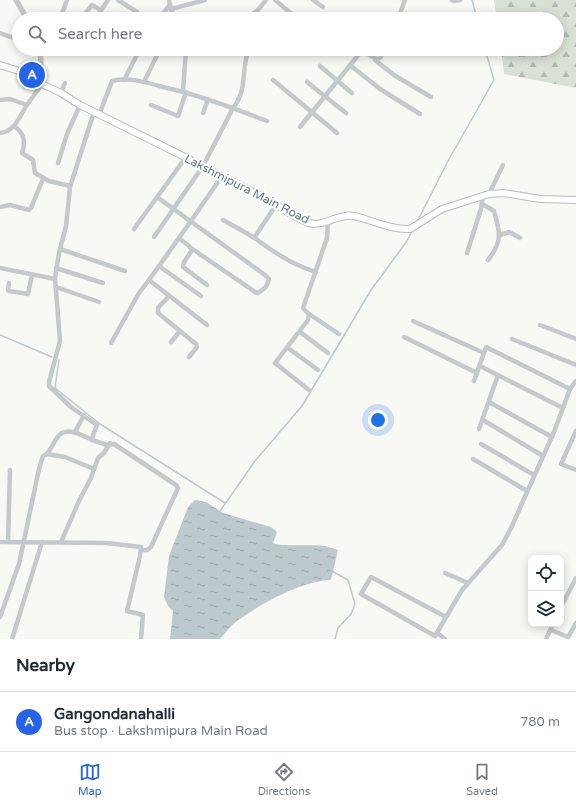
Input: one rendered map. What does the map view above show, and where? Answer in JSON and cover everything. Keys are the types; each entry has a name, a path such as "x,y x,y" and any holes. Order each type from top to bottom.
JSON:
{"main road":[{"name":"Lakshmipura Main Road","path":"0,65 32,75 41,83 80,105 186,157 276,205 297,218 310,223 316,224 344,216 352,216 389,226 410,229 442,209 486,195 504,193 540,199 576,200"}],"street":[{"path":"10,0 17,1 23,12"},
{"path":"62,12 67,0"},
{"path":"86,12 92,5 101,10 108,0"},
{"path":"118,0 137,12"},
{"path":"170,5 205,0"},
{"path":"255,12 266,0"},
{"path":"275,0 290,12"},
{"path":"313,0 323,7"},
{"path":"401,12 405,0"},
{"path":"452,0 460,0"},
{"path":"0,33 12,37"},
{"path":"0,133 3,133 14,126 19,120 41,83 40,56"},
{"path":"124,80 136,56"},
{"path":"144,82 157,56"},
{"path":"151,105 178,116 184,92 186,56"},
{"path":"154,237 203,166 233,108 239,100 242,92 247,56"},
{"path":"300,127 357,56"},
{"path":"369,56 394,75 431,97"},
{"path":"375,60 381,58 382,56"},
{"path":"350,65 380,89 420,114"},
{"path":"320,66 352,93"},
{"path":"92,440 98,425 72,408 49,386 48,382 60,341 55,279 56,268 66,226 70,186 96,113 110,83 115,80 131,79 144,82 208,99 268,121"},
{"path":"273,80 337,133"},
{"path":"307,82 346,113"},
{"path":"61,93 65,83"},
{"path":"0,100 10,99 27,105"},
{"path":"203,113 208,99"},
{"path":"58,163 67,134 80,105"},
{"path":"14,126 20,130 25,140 22,153 33,160 35,173 43,179 70,186"},
{"path":"134,229 186,157"},
{"path":"467,253 482,204 503,165"},
{"path":"111,343 140,293 222,176"},
{"path":"0,207 10,205 29,210 43,179"},
{"path":"157,198 265,275 269,279 266,287 258,293 256,292 179,238"},
{"path":"482,204 494,211 500,235 496,250 488,260"},
{"path":"254,238 276,205"},
{"path":"223,220 254,238 281,258 302,268 316,272"},
{"path":"328,221 327,238 303,308 339,334"},
{"path":"500,235 509,232 520,238"},
{"path":"192,248 191,254 184,262 183,268 207,285"},
{"path":"60,249 125,272"},
{"path":"159,266 201,296"},
{"path":"0,268 55,279"},
{"path":"56,268 103,283"},
{"path":"9,283 9,291 28,294 32,275"},
{"path":"149,280 208,326"},
{"path":"56,287 99,302"},
{"path":"169,296 158,308 158,313 197,346 189,357"},
{"path":"309,390 276,362 300,332 310,314"},
{"path":"413,321 484,353"},
{"path":"540,326 576,339"},
{"path":"171,342 180,331"},
{"path":"300,332 328,353"},
{"path":"404,337 478,373"},
{"path":"512,339 576,365"},
{"path":"474,381 486,347 570,389"},
{"path":"288,348 318,370"},
{"path":"480,366 563,408"},
{"path":"479,429 498,376"},
{"path":"446,617 371,576 361,594 435,636 462,590 502,545 552,437 570,389 576,381"},
{"path":"489,402 552,437"},
{"path":"75,432 84,415"},
{"path":"483,420 543,456"},
{"path":"576,431 561,464 576,470"},
{"path":"0,617 19,564 23,542 39,469 43,456 47,454 58,436 65,432 75,432 106,445 110,443 114,444 151,467 178,488 151,547 147,550 141,550 141,547 106,543 61,542 42,542 23,542 8,542 1,544"},
{"path":"61,542 98,458 104,453 110,443"},
{"path":"481,444 534,475"},
{"path":"47,454 65,457 94,469"},
{"path":"473,459 527,491"},
{"path":"8,542 10,470"},
{"path":"12,639 42,542"},
{"path":"141,550 127,611 143,615 141,639"},
{"path":"445,573 468,583"},
{"path":"564,601 576,578"},
{"path":"551,630 568,637 576,623"},
{"path":"546,639 552,627"},
{"path":"436,633 445,639"}],"green space":[{"path":"494,0 576,0 576,88 504,74 502,56 564,56 564,12 496,12"}],"water":[{"path":"195,500 206,502 223,513 271,527 277,532 273,543 289,545 320,545 338,550 331,580 319,581 306,585 279,596 253,610 232,625 220,639 170,639 173,611 168,606 164,597 169,556 188,507"}],"waterway":[{"path":"472,0 475,12"},
{"path":"417,222 448,161 494,80 487,56"},
{"path":"220,513 255,461 302,406 371,290 407,241 412,231"},
{"path":"0,335 52,357"},
{"path":"59,360 55,388 100,424 225,503"},
{"path":"332,571 348,580 355,604 351,614 338,628 335,639"}],"place":[{"name":"Gangondanahalli","path":"32,75"}]}
